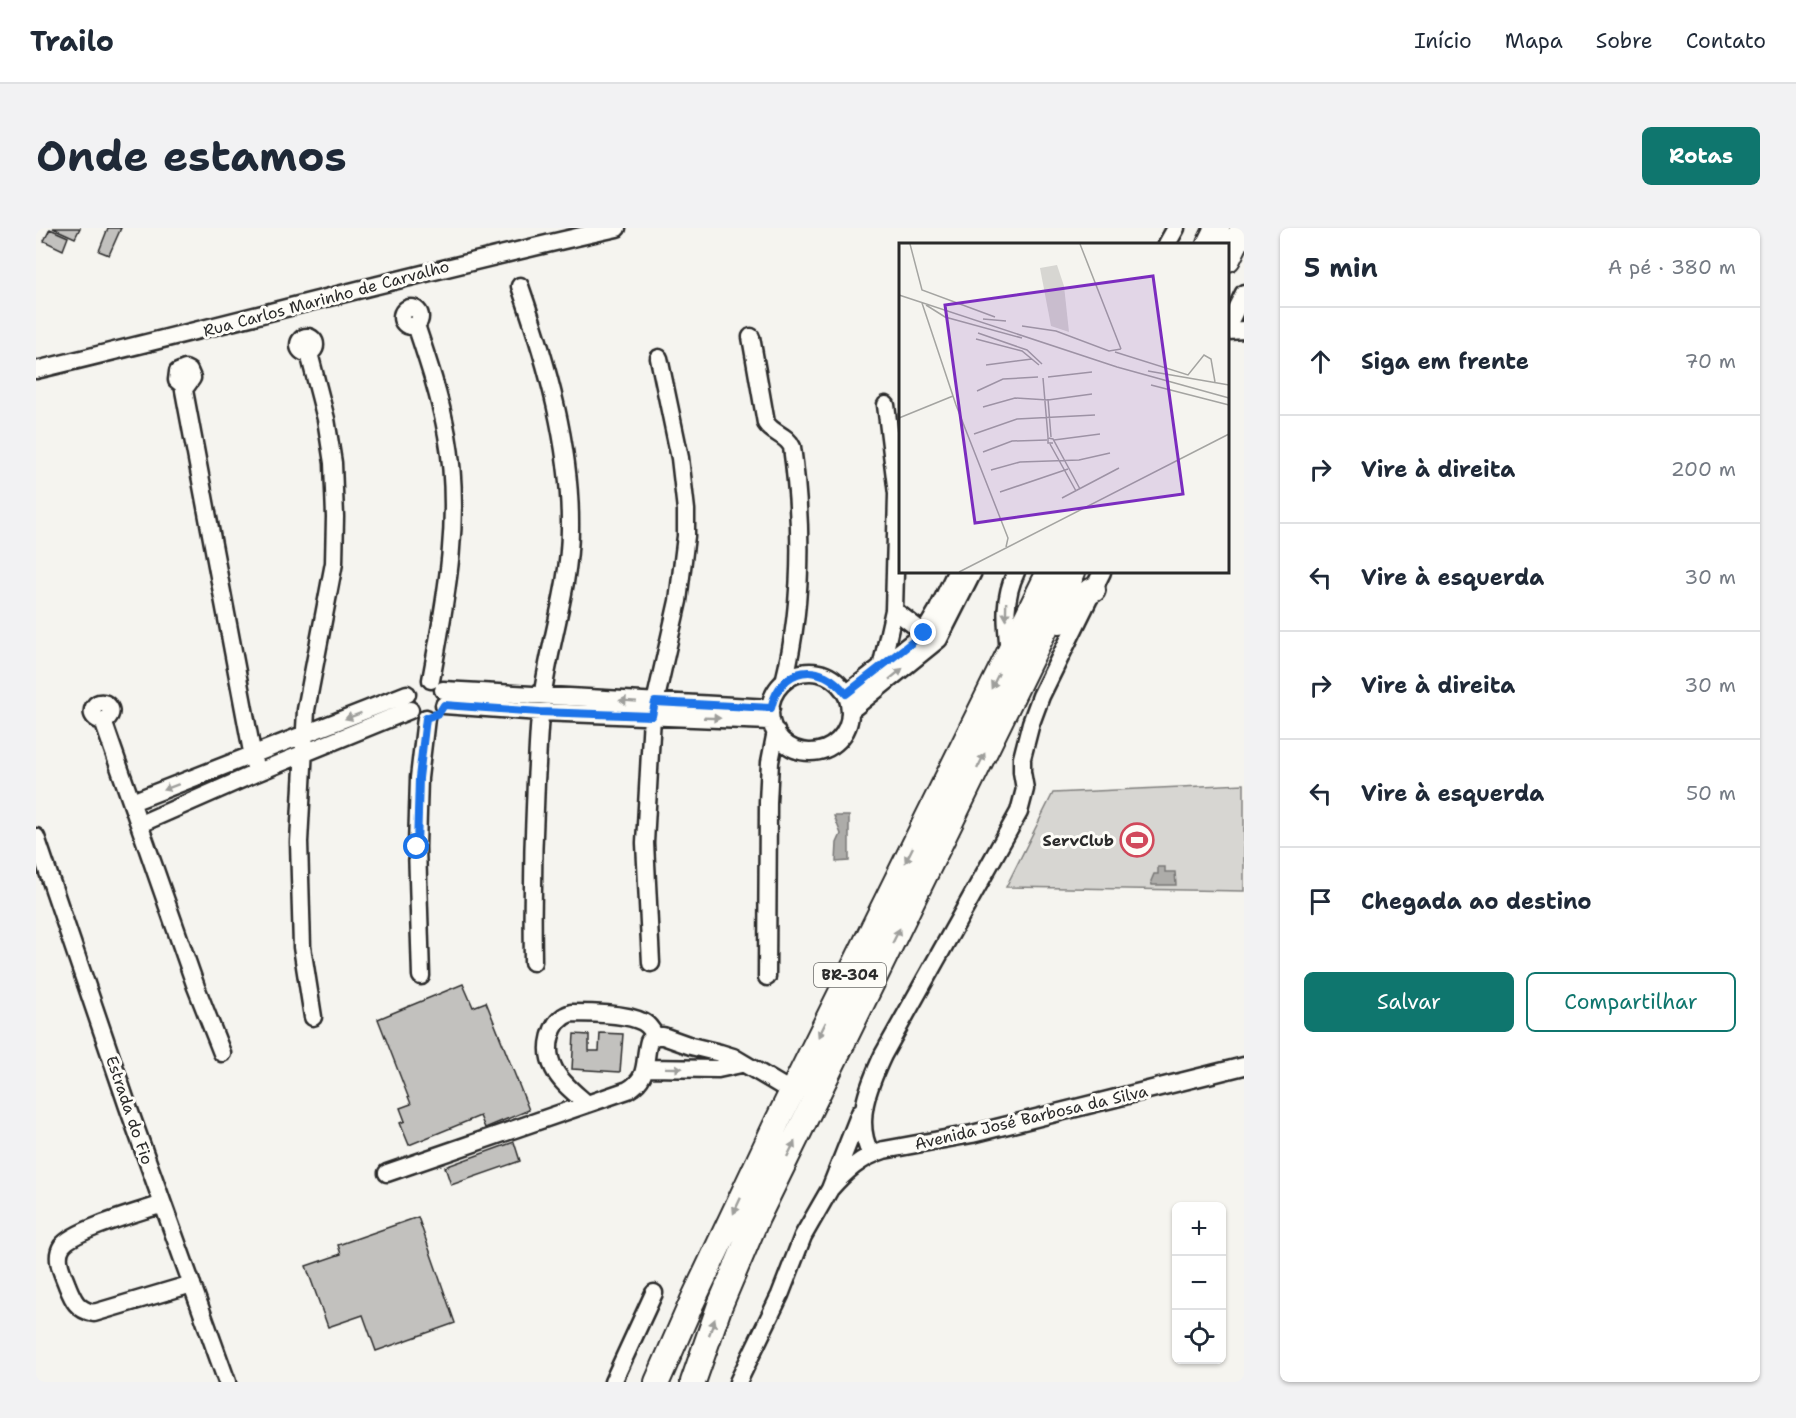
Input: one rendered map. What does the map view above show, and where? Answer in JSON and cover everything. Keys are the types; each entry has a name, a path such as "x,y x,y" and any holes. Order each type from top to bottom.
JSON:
{"highway":[{"path":"1210,243 1217,228"},
{"path":"1229,255 1243,228"},
{"name":"BR-304","path":"657,1382 692,1302 792,1092 1048,573"},
{"name":"BR-304","path":"693,1382 720,1305 757,1218 1038,641 1073,573"},
{"path":"1038,641 1049,634 1080,597 1097,581"}],"street":[{"name":"Rua Carlos Marinho de Carvalho","path":"36,370 184,335 486,257 617,228"},
{"path":"1168,243 1176,228"},
{"path":"520,286 535,329 560,425 569,485 570,532 565,574 541,704 534,832 533,962"},
{"path":"1229,321 1244,295"},
{"path":"409,702 420,717 426,718 439,713 445,604 452,542 453,490 448,438 440,400 416,325"},
{"path":"1229,331 1244,330"},
{"path":"751,337 766,423 769,428 790,441 798,489 800,558 798,592 784,682"},
{"path":"309,353 326,419 333,463 335,517 334,563 311,675 303,754 299,890 302,947 313,1017"},
{"path":"651,963 645,843 653,709 678,601 686,536 686,510 680,458 659,358"},
{"path":"183,385 256,774"},
{"path":"881,668 894,610 897,494 886,405"},
{"path":"848,702 881,668 931,636 937,611 956,573"},
{"path":"848,702 931,636 972,573"},
{"path":"1009,652 1005,620 1006,601 1016,573"},
{"path":"738,1382 780,1294 803,1236 830,1189 868,1088 883,1055 1019,812 1025,789 1022,758 1031,723 1041,696 1097,581 1077,573"},
{"path":"894,610 931,636"},
{"path":"767,977 768,802 772,720 774,696 784,682 800,673 814,672 827,675 838,683 848,702 850,720 845,732 837,742 826,749 813,752 800,751 788,746 772,720"},
{"path":"140,824 303,754 409,702 416,682 439,692 541,704 653,709 772,720"},
{"path":"132,802 304,734 409,702"},
{"path":"421,976 417,847 419,778 426,718"},
{"path":"103,721 196,987 222,1053"},
{"name":"Estrada do Fio","path":"36,837 227,1382"},
{"path":"586,1104 553,1068 550,1045 555,1022 571,1013 630,1018 641,1021 655,1036"},
{"path":"387,1173 634,1086 643,1075 649,1041 655,1036 663,1036 733,1057 741,1064 792,1092"},
{"path":"645,1068 718,1069 741,1064"},
{"name":"Avenida José Barbosa da Silva","path":"830,1189 845,1172 871,1154 972,1134 1244,1066"},
{"path":"865,1100 864,1138 871,1154"},
{"path":"163,1204 74,1236 61,1247 59,1262 73,1301 83,1311 94,1313 192,1284"},
{"path":"613,1382 654,1293"}],"shaded area":[{"name":"ServClub","path":"1244,784 1244,891 1006,887 1053,793"},
{"path":"834,816 849,816 849,861 836,862 837,843 841,834"},
{"path":"1158,867 1165,867 1165,872 1175,872 1176,885 1152,885 1154,874 1158,874"}],"building":[{"path":"53,228 80,228 75,238"},
{"path":"108,228 121,228 109,255 99,251"},
{"path":"50,229 68,237 63,250 44,241"},
{"path":"463,984 473,1007 486,1002 529,1110 485,1128 480,1116 409,1145 400,1123 405,1121 400,1108 411,1104 378,1019"},
{"path":"600,1033 623,1034 620,1072 572,1069 574,1034 589,1035 589,1051 599,1051"},
{"path":"514,1142 520,1161 451,1185 445,1167"},
{"path":"418,1217 455,1323 376,1351 363,1315 328,1327 306,1266 341,1254 338,1245"}],"place":[{"name":"ServClub","path":"1137,840"}],"route":[{"path":"417,847 419,778 426,718 439,713 444,705 540,712 652,716 655,702 771,708 780,686 789,678 800,673 814,672 827,675 838,683 846,694 924,633"}]}
